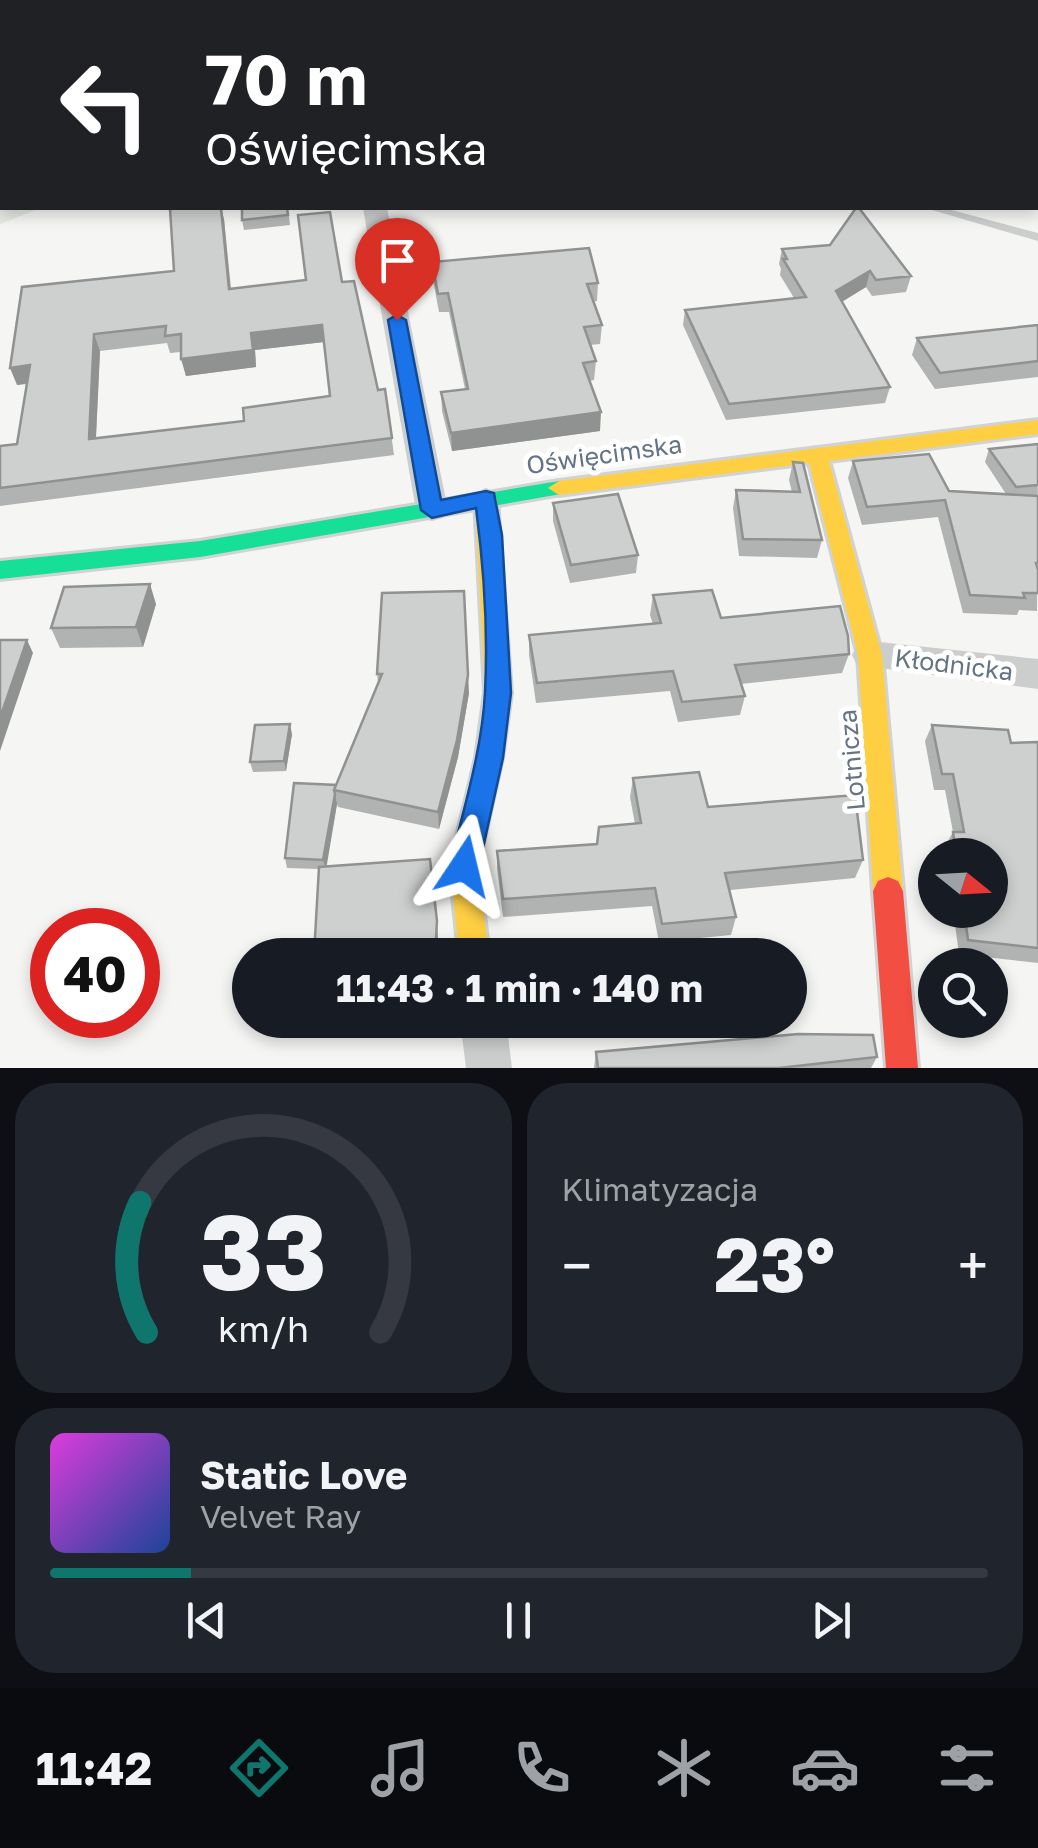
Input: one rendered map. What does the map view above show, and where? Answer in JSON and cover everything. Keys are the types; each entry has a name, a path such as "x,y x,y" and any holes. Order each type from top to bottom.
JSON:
{"street":[{"path":"375,210 432,510"},
{"name":"Oświęcimska","path":"0,570 200,549 486,499 1038,427"},
{"name":"Lotnicza","path":"817,454 870,655 902,1068"},
{"path":"472,938 464,866 490,758 498,693 486,499"},
{"name":"Kłodnicka","path":"870,655 1038,674"},
{"path":"486,1038 490,1068"}],"lane":[{"path":"938,210 1038,237"}],"shaded area":[{"path":"0,210 36,210 0,224"}],"building":[{"path":"170,210 221,210 229,289 306,280 298,215 330,212 342,282 354,281 378,390 385,389 392,438 0,488 0,446 17,444 30,365 10,368 22,287 174,271","holes":["322,325 330,396 243,408 244,421 89,439 94,334 166,326 165,336 181,334 181,359 253,350 251,333"]},
{"path":"242,210 287,210 288,215 242,220"},
{"path":"855,210 861,210 911,276 876,280 870,271 836,291 890,387 729,404 685,310 806,297 783,259 787,259 782,249 830,245"},
{"path":"589,248 598,283 587,284 602,325 584,327 596,361 583,363 601,412 451,433 441,392 468,389 448,293 438,294 432,262"},
{"path":"1038,325 1038,361 940,373 917,338"},
{"path":"1038,444 1038,485 1016,487 989,449"},
{"path":"929,454 949,491 1038,496 1038,593 1023,593 1025,598 970,595 945,500 867,507 853,461"},
{"path":"793,462 803,463 822,540 743,539 736,490 800,492"},
{"path":"618,494 638,555 571,565 553,503"},
{"path":"150,584 136,627 51,628 64,587"},
{"path":"712,590 721,618 840,606 849,654 735,665 745,696 682,702 673,671 537,683 529,635 661,623 653,595"},
{"path":"464,591 468,675 457,740 438,812 334,790 382,674 377,674 382,593"},
{"path":"0,640 27,640 0,718"},
{"path":"290,724 284,761 250,762 255,725"},
{"path":"932,725 1008,730 1011,743 1038,742 1038,948 968,940 966,928 1008,928 1008,838 954,838 953,832 964,832 953,774 942,774"},
{"path":"699,772 708,807 855,795 863,860 725,873 736,917 662,924 655,888 503,899 497,851 597,844 599,827 641,823 633,778"},
{"path":"294,783 336,785 323,860 285,858"},
{"path":"430,859 436,938 315,938 319,867"},
{"path":"807,1034 873,1035 877,1057 779,1068 598,1068 596,1052 753,1038 807,1038"}],"traffic: fast":[{"path":"0,570 200,549 559,488"}],"traffic: slow":[{"path":"559,488 1038,427"},
{"path":"817,454 870,655 888,891"},
{"path":"472,938 464,866 489,758 498,693 486,499"}],"traffic: jam":[{"path":"888,891 902,1068"}],"route":[{"path":"397,320 432,510 486,499 491,535 498,693 490,758 464,866"}]}
